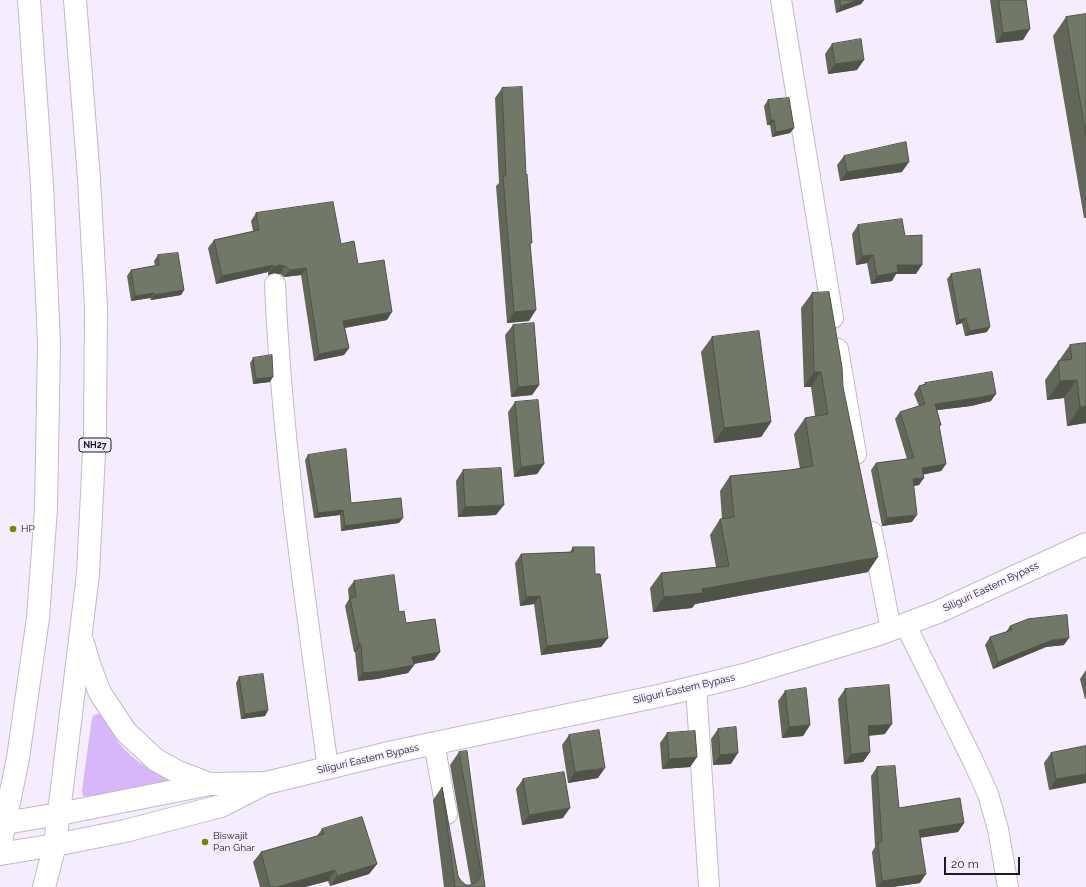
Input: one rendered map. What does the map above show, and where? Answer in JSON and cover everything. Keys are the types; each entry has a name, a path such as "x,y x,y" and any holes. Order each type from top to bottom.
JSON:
{"main road":[{"path":"0,846 18,758 38,618 46,509 49,344 42,185 29,0"},
{"name":"NH27","path":"44,887 55,846 88,574 95,433 96,307 90,179 76,0"},
{"name":"Siliguri Eastern Bypass","path":"5,823 59,814 210,784 266,783 434,743 696,687 744,675 828,651 938,612 1086,544"},
{"path":"81,634 90,667 100,694 126,732 156,760 178,772 210,784"},
{"name":"Siliguri Eastern Bypass","path":"0,854 55,846 125,831 221,806 266,783"}],"street":[{"path":"781,0 811,188 860,474"},
{"path":"275,284 285,419 297,538 328,768"},
{"path":"868,513 898,627 957,726 988,794 998,829 1008,887"},
{"path":"696,687 709,887"},
{"path":"434,743 450,834"}],"shaded area":[{"path":"99,714 120,744 130,755 154,772 168,778 168,781 89,797 83,796 82,790 92,718 94,715"}],"building":[{"path":"840,0 858,0 841,6"},
{"path":"999,0 1026,0 1030,29 1003,33"},
{"path":"1086,14 1086,136 1066,17"},
{"path":"861,39 864,60 835,64 832,44"},
{"path":"522,87 526,175 527,174 532,243 530,243 536,310 514,312 503,176 506,176 502,88"},
{"path":"789,98 794,128 776,132 774,120 771,120 768,100"},
{"path":"906,142 909,162 847,172 844,156"},
{"path":"333,202 341,244 354,241 358,264 384,260 392,312 343,321 349,348 319,354 306,268 290,270 285,266 279,265 273,267 273,265 222,276 214,240 259,230 256,213"},
{"path":"902,219 905,236 922,235 922,265 897,265 898,272 877,276 873,255 862,256 858,225"},
{"path":"178,253 184,290 154,295 154,293 135,296 131,270 159,265 158,255"},
{"path":"980,269 990,327 969,331 966,318 959,320 951,274"},
{"path":"829,292 842,367 843,387 878,557 702,589 703,593 664,597 661,573 729,566 720,519 734,517 730,476 790,470 813,466 805,418 828,414 821,372 814,372 812,293"},
{"path":"534,323 539,385 518,387 513,325"},
{"path":"759,331 771,422 724,428 712,337"},
{"path":"1086,343 1086,406 1080,407 1077,380 1060,381 1058,361 1072,359 1070,345"},
{"path":"272,355 273,377 256,379 253,358"},
{"path":"992,372 996,394 935,404 941,425 939,425 946,464 922,468 924,478 913,479 917,515 887,518 876,463 914,458 900,412 925,404 919,386 926,384 925,383"},
{"path":"538,400 544,464 521,467 515,402"},
{"path":"346,449 351,503 401,498 403,518 345,526 343,510 318,513 308,455"},
{"path":"501,468 504,505 465,507 463,470"},
{"path":"573,547 594,547 595,574 600,574 608,638 547,646 540,596 526,597 521,554 573,552"},
{"path":"394,575 399,612 404,611 406,623 435,619 440,652 412,657 414,665 363,673 361,644 359,644 350,598 356,597 354,581"},
{"path":"1067,615 1069,638 1052,640 998,662 990,637 1012,630 1010,626 1028,619"},
{"path":"263,674 268,710 245,714 239,677"},
{"path":"889,685 892,724 868,726 870,752 851,754 845,689"},
{"path":"806,688 810,725 789,727 785,691"},
{"path":"736,727 738,753 720,755 718,729"},
{"path":"599,730 605,768 575,772 569,735"},
{"path":"695,731 697,757 669,759 667,733"},
{"path":"1086,746 1086,774 1056,779 1051,753"},
{"path":"467,751 485,887 455,887 442,787 458,876 466,885 471,885 477,882 481,872 459,752"},
{"path":"895,766 899,808 960,798 964,823 919,830 926,874 882,881 878,843 882,842 877,767"},
{"path":"564,772 570,808 529,815 523,779"},
{"path":"362,817 377,864 337,876 335,870 277,887 270,887 261,852 324,834 322,829"}],"place":[{"name":"HP","path":"13,529"},
{"name":"Biswajit Pan Ghar","path":"205,842"}]}
